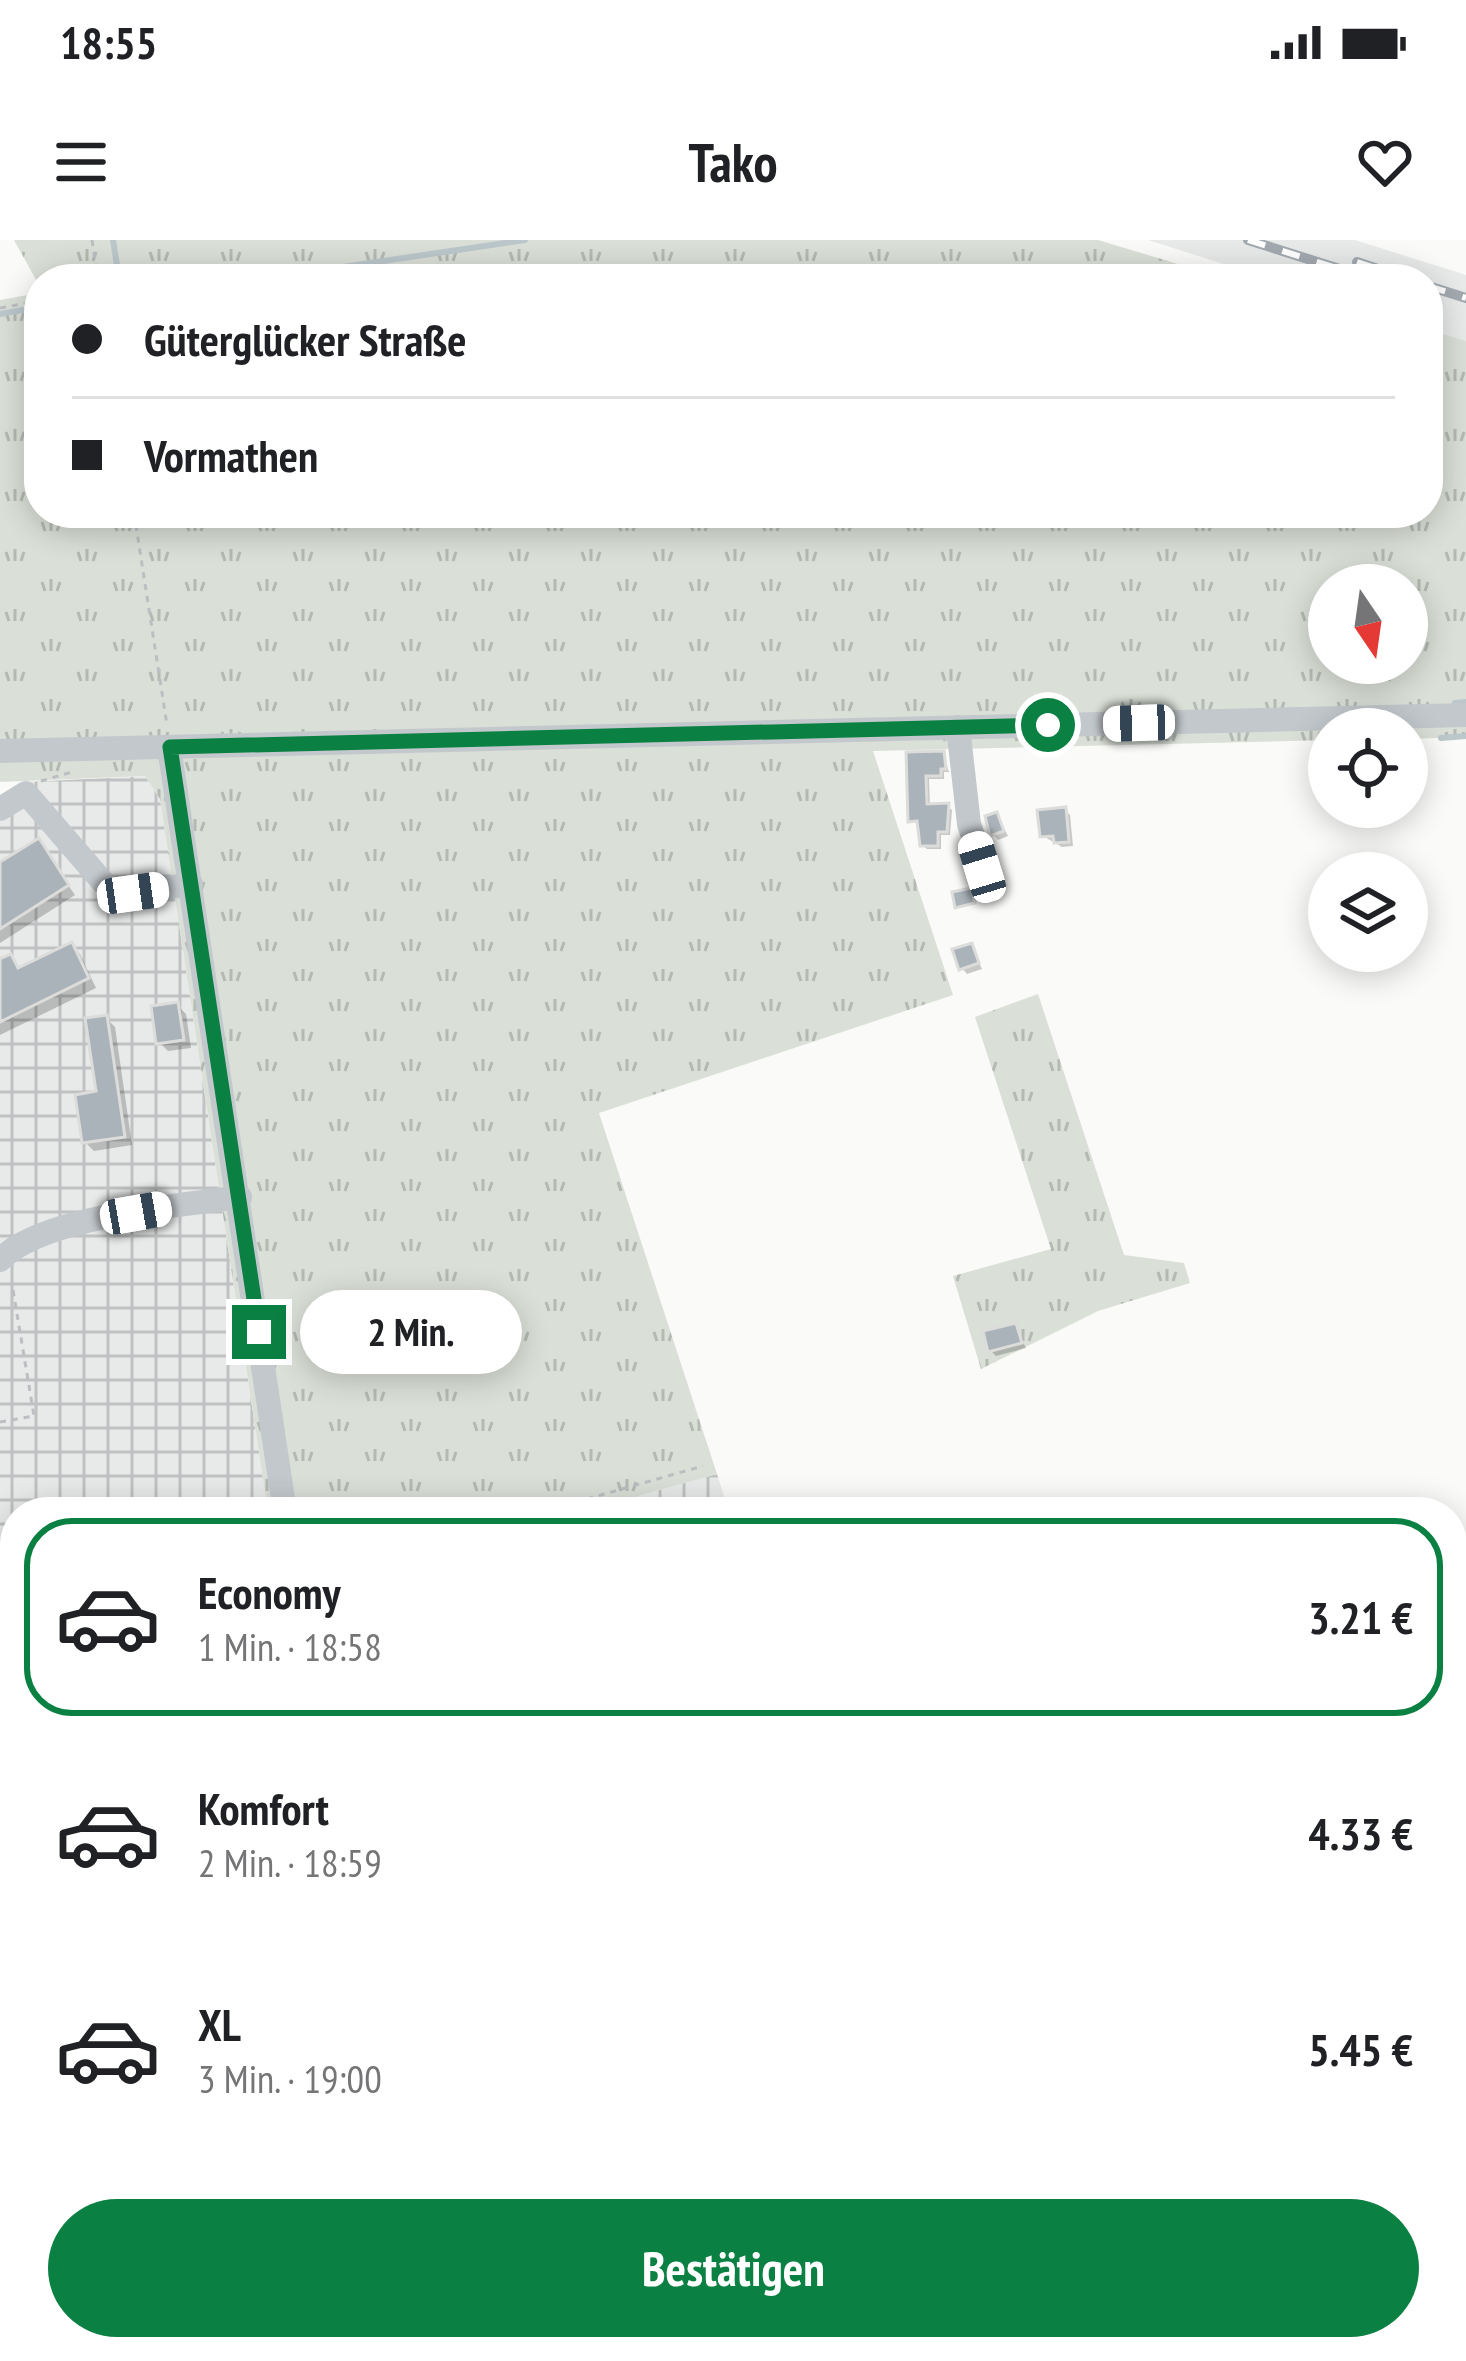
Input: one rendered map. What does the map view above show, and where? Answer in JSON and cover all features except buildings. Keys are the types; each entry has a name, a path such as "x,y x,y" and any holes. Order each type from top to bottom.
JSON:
{"street":[{"path":"0,752 1466,716"},
{"path":"958,728 969,824 982,867"},
{"path":"170,747 283,1497"},
{"path":"0,809 26,793 100,880 119,893 191,884"},
{"path":"0,1260 9,1250 66,1225 240,1197"}],"path":[{"path":"136,528 170,747"},
{"path":"0,1422 34,1416 13,1290"},
{"path":"594,1497 703,1466"}],"shaded area":[{"path":"1148,240 1355,240 1431,264 1224,264"},
{"path":"1443,268 1466,275 1466,341 1443,334"},
{"path":"145,776 160,799 266,1497 0,1497 0,798 26,782"},
{"path":"717,1474 724,1497 635,1497"}],"green space":[{"path":"14,240 1098,240 1178,264 27,264"},
{"path":"24,296 24,528 1443,528 1443,334 1466,341 1466,737 1428,738 1428,708 1308,708 1308,741 873,751 953,995 599,1113 717,1474 635,1497 266,1497 160,799 145,776 0,782 0,300"},
{"path":"1038,994 1124,1255 1184,1263 1190,1283 1098,1311 981,1369 953,1276 1051,1249 975,1017"}],"waterway":[{"path":"113,240 117,264"},
{"path":"363,264 525,240"},
{"path":"0,314 24,310"},
{"path":"1455,703 1466,702"},
{"path":"1441,738 1466,736"}],"railway":[{"path":"1248,240 1324,264"},
{"path":"1357,262 1363,264"},
{"path":"1443,291 1466,298"}],"route":[{"path":"259,1332 170,747 1048,725"}]}
